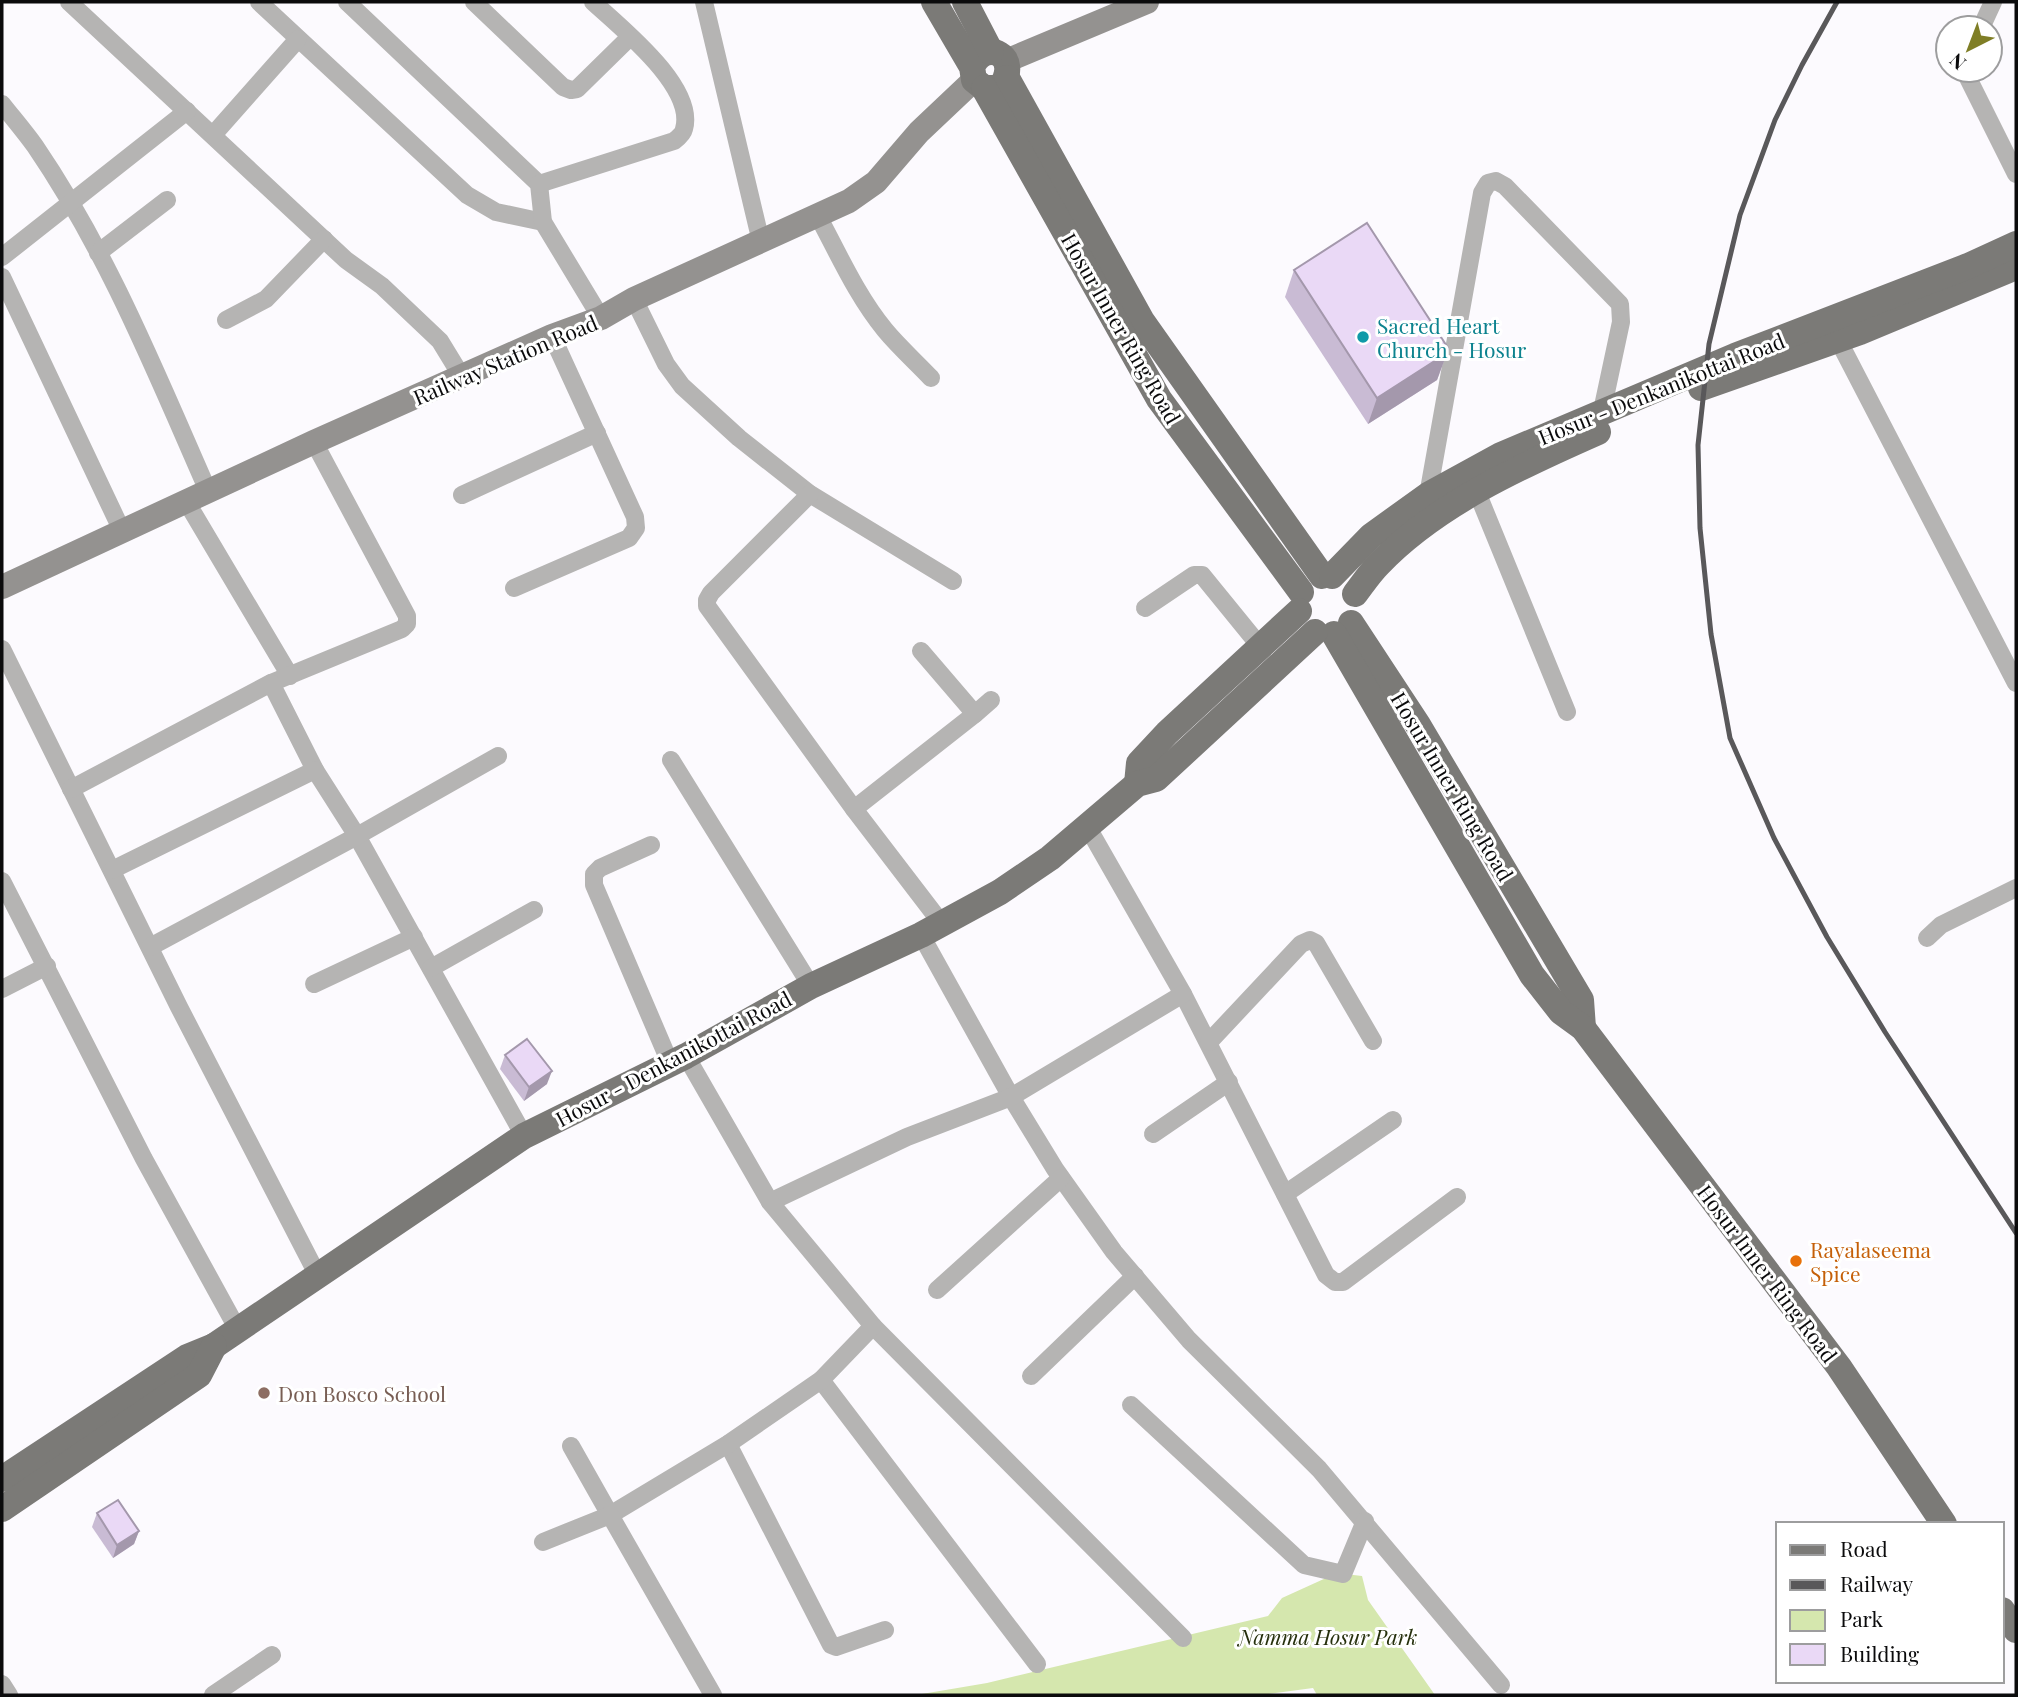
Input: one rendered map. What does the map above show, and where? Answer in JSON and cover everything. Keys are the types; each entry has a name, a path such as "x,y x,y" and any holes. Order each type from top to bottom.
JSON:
{"main road":[{"name":"Hosur Inner Ring Road","path":"934,2 989,71 1142,321 1327,576"},
{"name":"Hosur Inner Ring Road","path":"965,2 989,71 1159,398 1300,601"},
{"name":"Railway Station Road","path":"2,587 314,442 552,336 601,318 634,299 849,201 876,182 919,132 989,71 1147,2"},
{"name":"Hosur - Denkanikottai Road","path":"1355,594 1378,565 1417,531 1513,471 1833,330 2016,244"},
{"name":"Hosur - Denkanikottai Road","path":"1137,784 1139,763 1259,645 1300,601 1306,585 1327,576 1371,536 1428,495 1501,454 1723,361 1833,330 1860,332 2016,267"},
{"path":"1300,601 1302,619 1308,626 1333,629 1355,614 1355,594 1342,579 1327,576"},
{"name":"Hosur Inner Ring Road","path":"1333,629 1532,975 1561,1012 1583,1028 1839,1367 1943,1522"},
{"name":"Hosur - Denkanikottai Road","path":"2,1479 187,1357 214,1346 524,1136 678,1060 811,986 932,930 1028,874 1137,784 1156,779 1333,629"},
{"name":"Hosur - Denkanikottai Road","path":"2,1509 199,1376 214,1346"},
{"path":"2004,1613 2016,1630"}],"street":[{"path":"69,2 346,260 382,286 440,341 462,377"},
{"path":"259,2 467,195 496,212 543,222"},
{"path":"347,2 539,184 543,222 601,318"},
{"path":"474,2 563,87 571,90 578,89 630,37"},
{"path":"539,184 674,141 684,132 686,117 678,90 663,70 593,2"},
{"path":"704,2 761,242"},
{"path":"213,135 298,39"},
{"path":"1971,84 2016,174"},
{"path":"2,104 34,145 71,203 125,302 197,496 290,676"},
{"path":"2,257 187,111"},
{"path":"1428,495 1482,193 1488,183 1496,181 1506,186 1620,304 1620,322 1602,411"},
{"path":"98,253 167,200"},
{"path":"818,216 851,279 872,312 931,378"},
{"path":"226,320 266,299 324,239"},
{"path":"2,277 122,531"},
{"path":"634,299 666,364 682,386 739,438 810,494 953,581"},
{"path":"1833,330 2016,683"},
{"path":"514,588 629,538 636,528 635,517 552,336"},
{"path":"462,495 597,433"},
{"path":"71,789 271,683 402,629 407,624 407,616 314,442"},
{"path":"1477,492 1567,712"},
{"path":"810,494 711,593 707,606 854,809 932,930 1011,1097 1061,1178 1114,1252 1189,1340 1319,1469 1501,1685"},
{"path":"1145,608 1194,575 1202,575 1259,645"},
{"path":"2,649 318,1276"},
{"path":"921,651 975,714"},
{"path":"271,683 316,770 357,836 524,1136"},
{"path":"854,809 991,700"},
{"path":"150,947 357,836 498,756"},
{"path":"671,760 811,986"},
{"path":"112,870 316,770"},
{"path":"1087,826 1209,1042 1326,1275 1335,1282 1343,1282 1457,1197"},
{"path":"651,845 600,868 594,874 594,885 678,1060 770,1202 873,1326 1183,1638"},
{"path":"2,881 144,1158 238,1330"},
{"path":"1927,938 1941,925 2016,888"},
{"path":"431,968 534,910"},
{"path":"314,984 414,937"},
{"path":"1209,1042 1301,944 1310,940 1316,943 1373,1041"},
{"path":"2,989 47,966"},
{"path":"770,1202 907,1137 1011,1097 1183,994"},
{"path":"1153,1134 1229,1083"},
{"path":"1285,1194 1393,1119"},
{"path":"937,1290 1061,1178"},
{"path":"1031,1376 1135,1276"},
{"path":"543,1542 610,1515 728,1444 821,1380 873,1326"},
{"path":"821,1380 1037,1664"},
{"path":"1131,1405 1304,1565 1343,1574 1365,1521"},
{"path":"728,1444 831,1644 836,1647 885,1630"},
{"path":"571,1446 713,1695"},
{"path":"213,1695 272,1655"},
{"path":"2,1685 9,1695"}],"green space":[{"name":"Namma Hosur Park","path":"1337,1573 1362,1576 1368,1600 1435,1695 1317,1695 1313,1688 1261,1695 916,1695 987,1683 1268,1616 1282,1598"}],"building":[{"name":"Sacred Heart Church - Hosur","path":"1367,223 1448,348 1447,353 1377,398 1294,270"},
{"path":"527,1039 552,1071 529,1087 505,1055"},
{"path":"118,1500 139,1531 117,1545 97,1513"}],"railway":[{"path":"1837,2 1775,120 1740,215 1709,344 1698,445 1700,528 1711,634 1730,738 1774,838 1827,937 1885,1032 2016,1233"}],"place":[{"name":"Sacred Heart Church - Hosur","path":"1363,337"},
{"name":"Rayalaseema Spice","path":"1796,1261"},
{"name":"Don Bosco School","path":"264,1393"}]}
